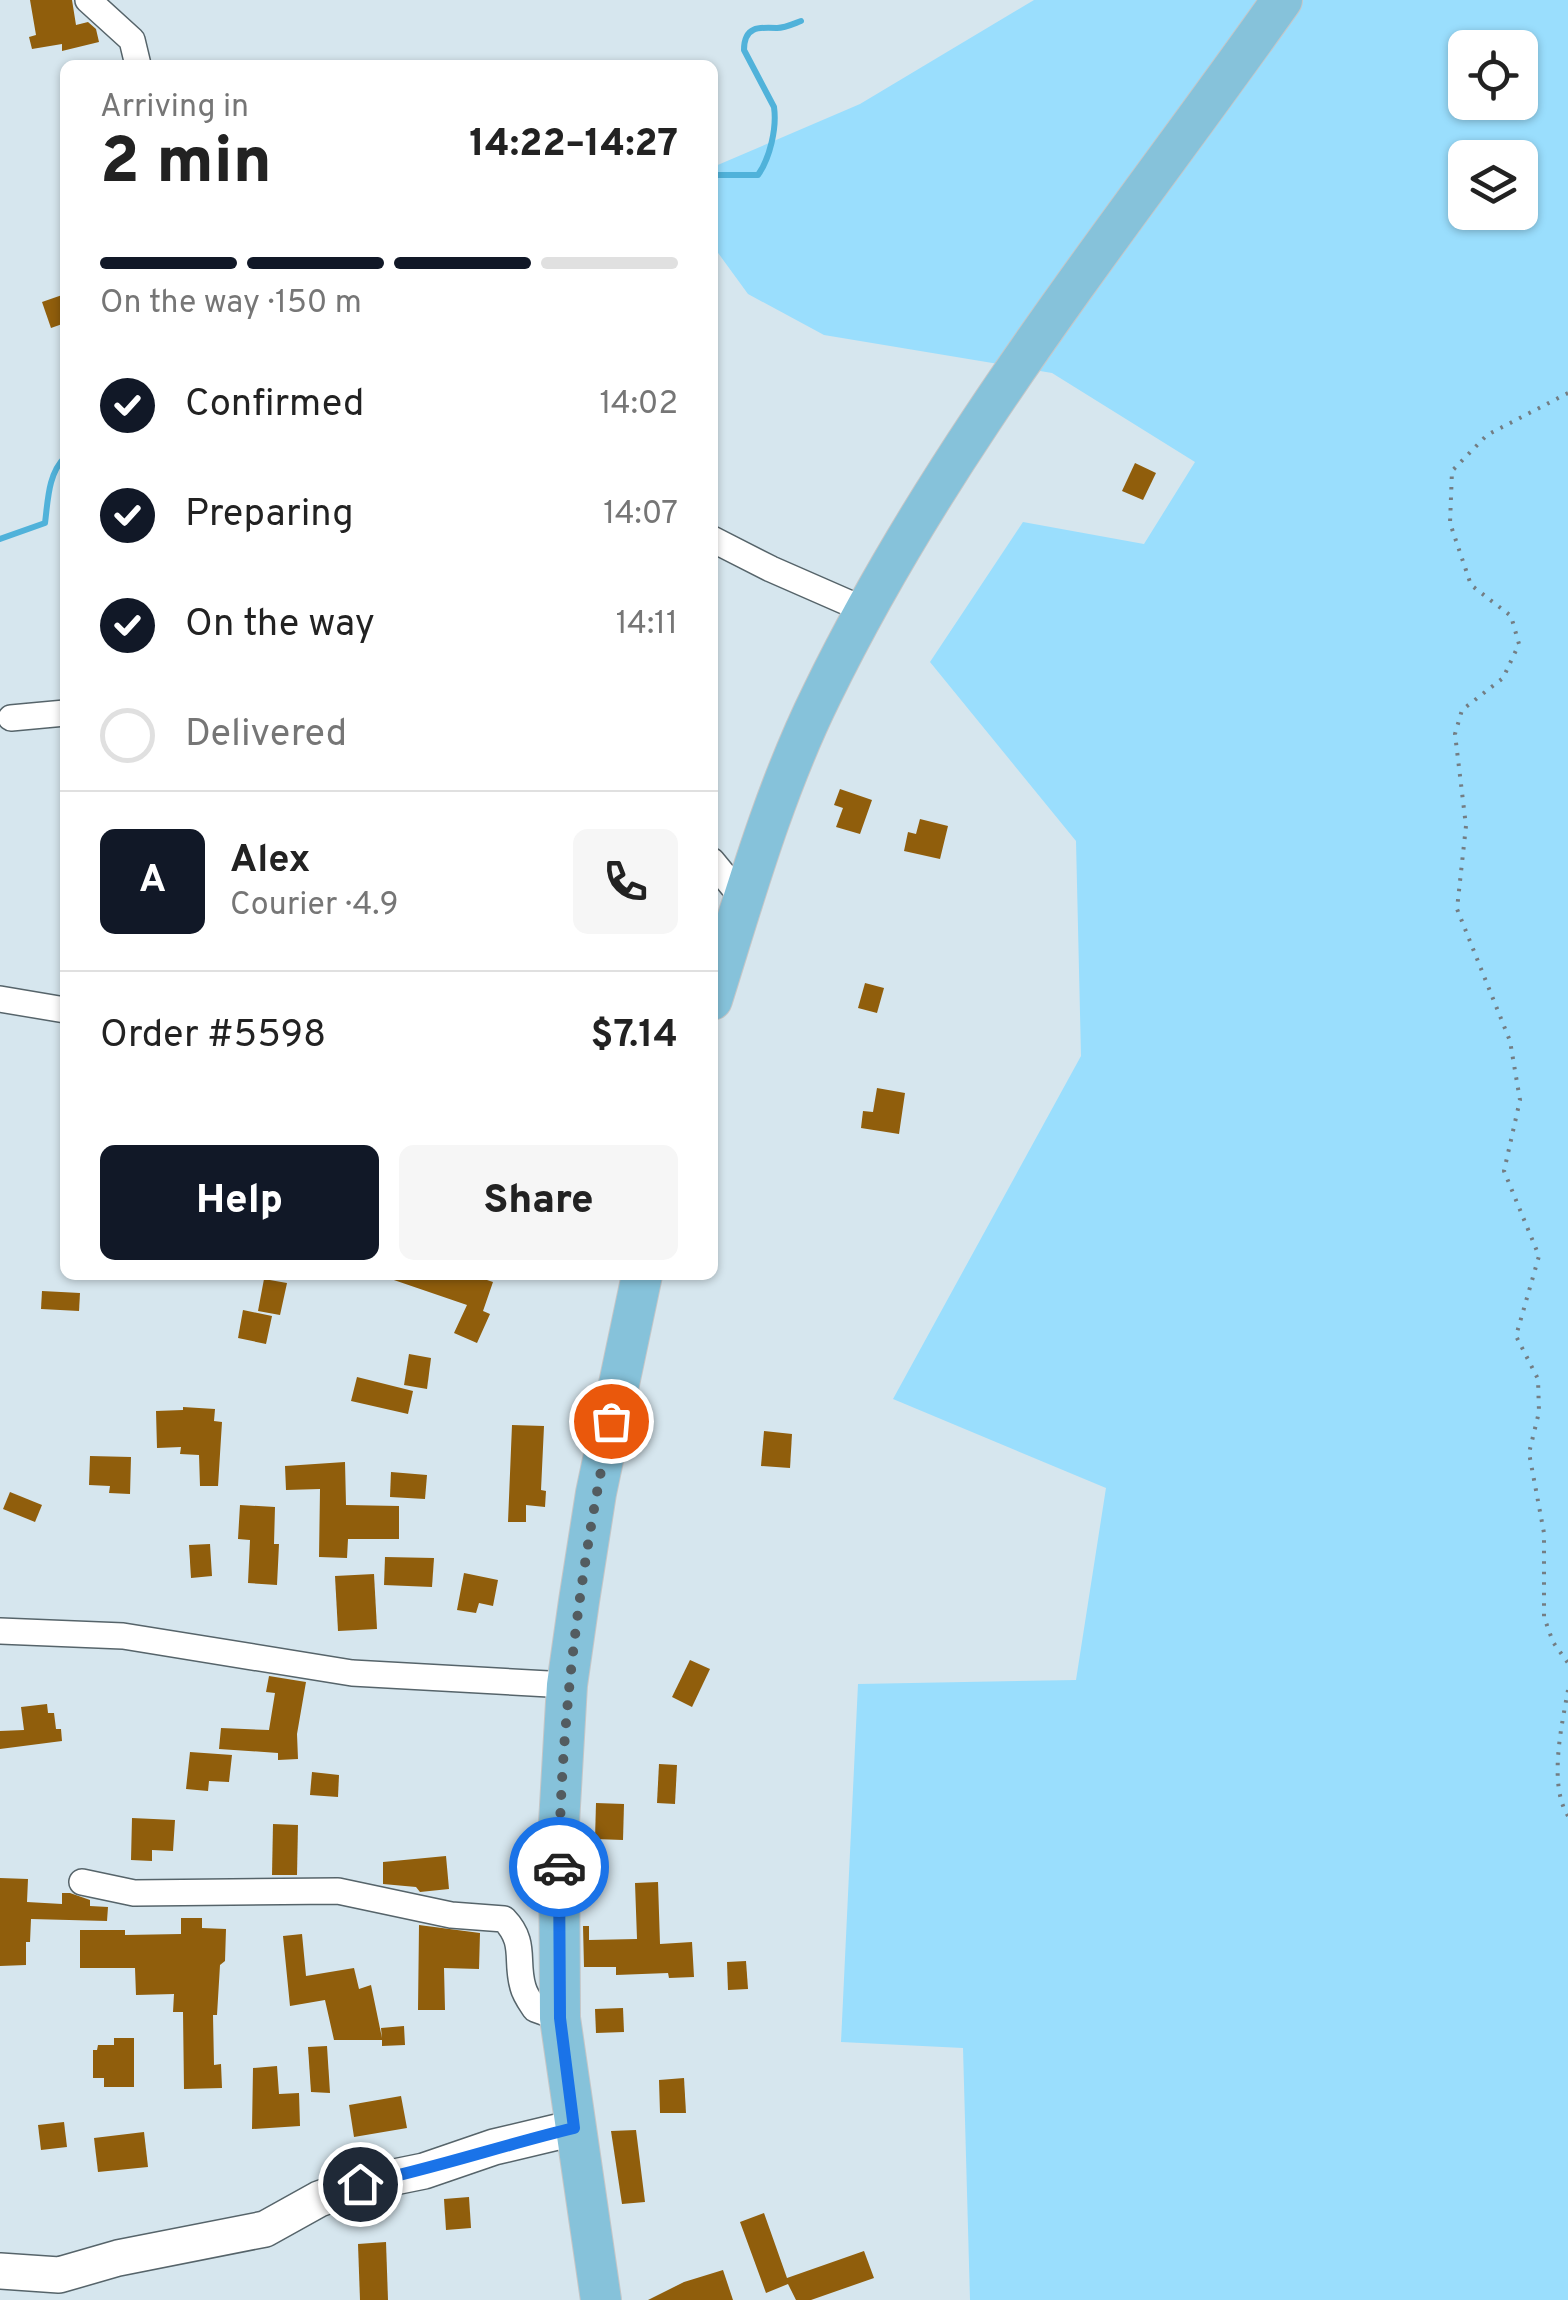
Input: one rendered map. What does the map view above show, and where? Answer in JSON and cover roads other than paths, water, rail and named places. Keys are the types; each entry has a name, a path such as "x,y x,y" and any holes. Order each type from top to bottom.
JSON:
{"main road":[{"path":"718,981 795,753 822,693 944,475 1282,0"},
{"path":"601,2300 560,2018 559,1823 567,1685 596,1493 641,1280"}],"street":[{"path":"88,0 132,40 137,60"},
{"path":"718,542 867,611"},
{"path":"11,718 60,713"},
{"path":"718,868 744,900"},
{"path":"0,999 60,1009"},
{"path":"0,1631 123,1636 352,1674 567,1685"},
{"path":"82,1882 134,1893 338,1890 450,1914 504,1919 515,1930 523,1988 535,2009 560,2018"},
{"path":"0,2271 59,2276 118,2258 265,2230 319,2199 360,2184 424,2172 494,2147 574,2128"}],"waterway":[{"path":"718,175 758,175 773,133 774,107 744,50 747,36 754,30 801,21"},
{"path":"0,539 45,523 52,479 60,463"}]}
